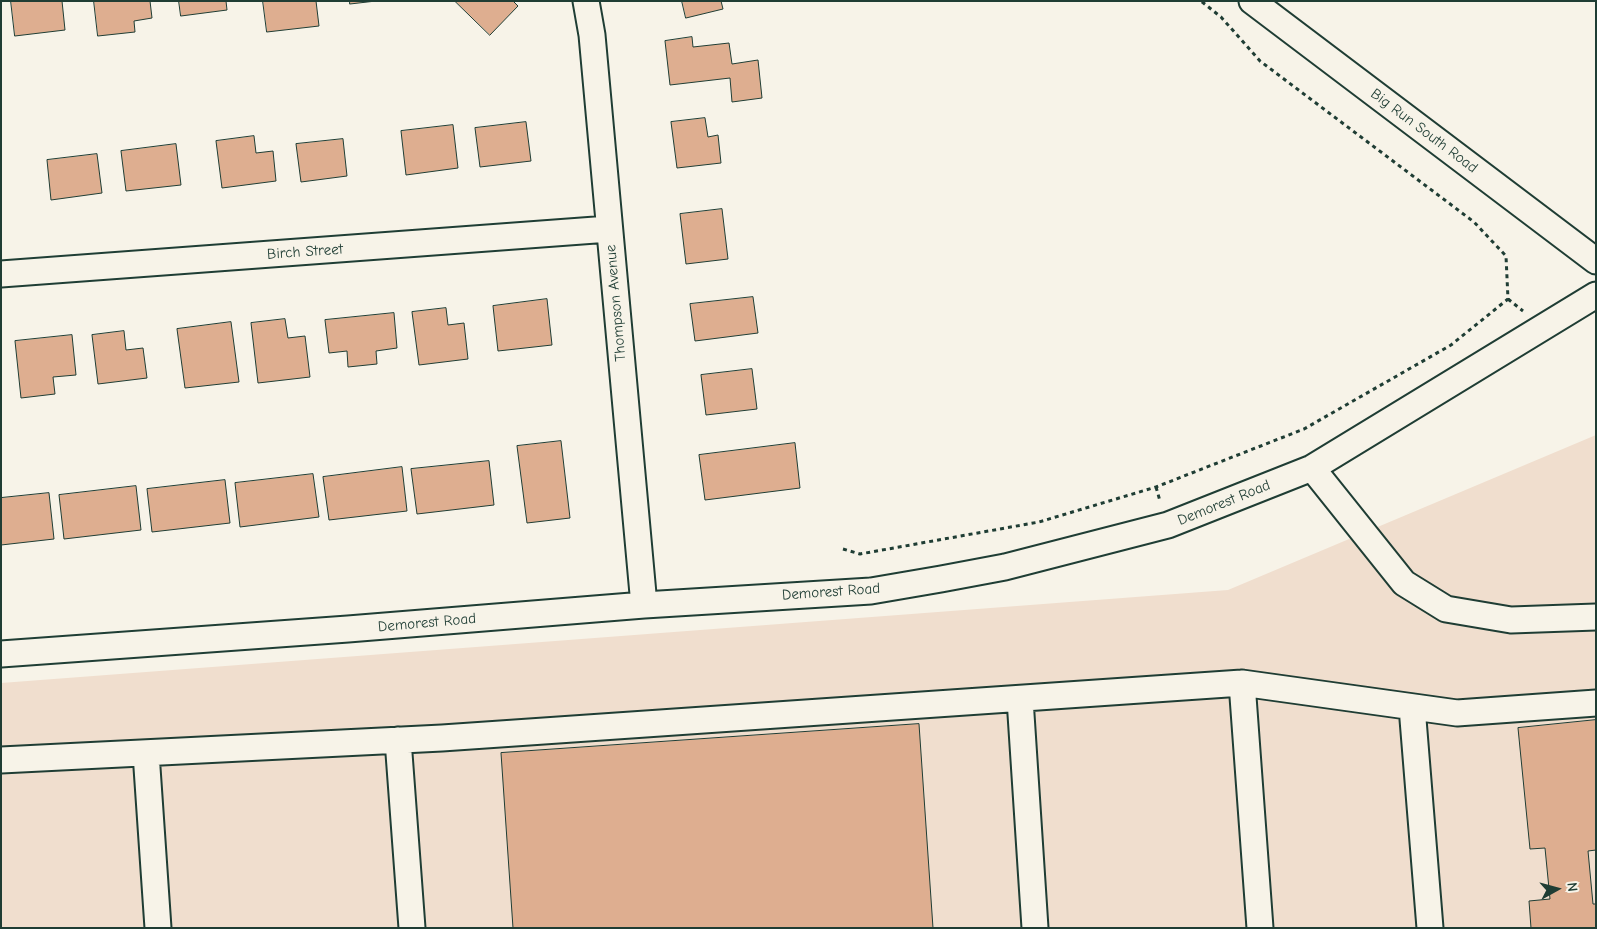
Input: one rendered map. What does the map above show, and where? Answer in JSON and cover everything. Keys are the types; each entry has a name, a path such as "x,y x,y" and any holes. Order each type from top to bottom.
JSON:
{"street":[{"name":"Thompson Avenue","path":"586,1 592,35 644,605"},
{"name":"Big Run South Road","path":"1252,1 1596,261"},
{"name":"Birch Street","path":"1,274 609,229"},
{"name":"Demorest Road","path":"1,654 348,630 644,605 871,590 1006,567 1168,525 1312,468 1596,296"},
{"path":"1312,468 1404,583 1446,609 1511,620 1596,617"},
{"path":"1242,684 1260,928"},
{"path":"1,760 398,740 1242,684 1457,713 1596,703"},
{"path":"1020,699 1036,928"},
{"path":"1412,707 1430,928"},
{"path":"398,740 412,928"},
{"path":"146,753 158,928"}],"path":[{"path":"843,548 860,554 1039,522 1156,487 1304,429 1451,345 1508,298 1506,256 1474,222 1260,61 1221,17 1201,1"}],"shaded area":[{"path":"1596,435 1596,928 1,928 1,683 1228,590"}],"building":[{"path":"11,1 62,1 65,30 15,36"},
{"path":"94,1 150,1 152,18 134,21 135,32 98,36"},
{"path":"179,1 226,1 227,10 181,16"},
{"path":"263,1 316,1 319,26 267,32"},
{"path":"350,1 376,1 350,4"},
{"path":"455,1 513,1 518,6 490,35"},
{"path":"682,1 721,1 723,9 686,18"},
{"path":"692,37 693,47 729,43 732,64 758,60 762,98 732,102 730,78 670,85 665,41"},
{"path":"705,118 708,137 718,135 721,163 677,168 671,122"},
{"path":"526,122 531,161 480,167 475,128"},
{"path":"453,125 458,168 406,175 401,131"},
{"path":"254,136 256,153 273,151 276,181 222,188 216,141"},
{"path":"343,139 347,176 301,182 296,144"},
{"path":"176,144 181,185 126,191 121,151"},
{"path":"97,154 102,193 51,200 47,160"},
{"path":"722,209 728,259 686,264 680,214"},
{"path":"753,297 758,333 695,341 690,304"},
{"path":"547,299 552,345 498,351 493,306"},
{"path":"446,308 448,325 464,323 468,359 419,365 412,312"},
{"path":"394,313 397,348 376,351 377,364 348,367 347,351 329,353 325,320"},
{"path":"285,319 288,338 305,336 310,377 258,383 251,323"},
{"path":"231,322 239,382 185,388 177,329"},
{"path":"124,331 126,350 143,348 147,378 98,384 92,335"},
{"path":"72,335 76,375 53,377 55,394 21,398 15,341"},
{"path":"752,369 757,409 706,415 701,375"},
{"path":"561,441 570,518 527,523 517,446"},
{"path":"795,443 800,488 705,500 699,455"},
{"path":"489,461 494,505 417,514 411,469"},
{"path":"402,467 407,511 329,520 323,477"},
{"path":"313,474 319,517 240,527 235,483"},
{"path":"225,480 230,523 152,532 147,489"},
{"path":"136,486 141,530 64,539 59,495"},
{"path":"49,493 54,539 1,545 1,498"},
{"path":"1596,720 1596,850 1588,851 1593,904 1596,904 1596,928 1531,928 1529,901 1550,899 1545,848 1530,849 1518,728"},
{"path":"919,724 933,928 513,928 501,753"}]}
